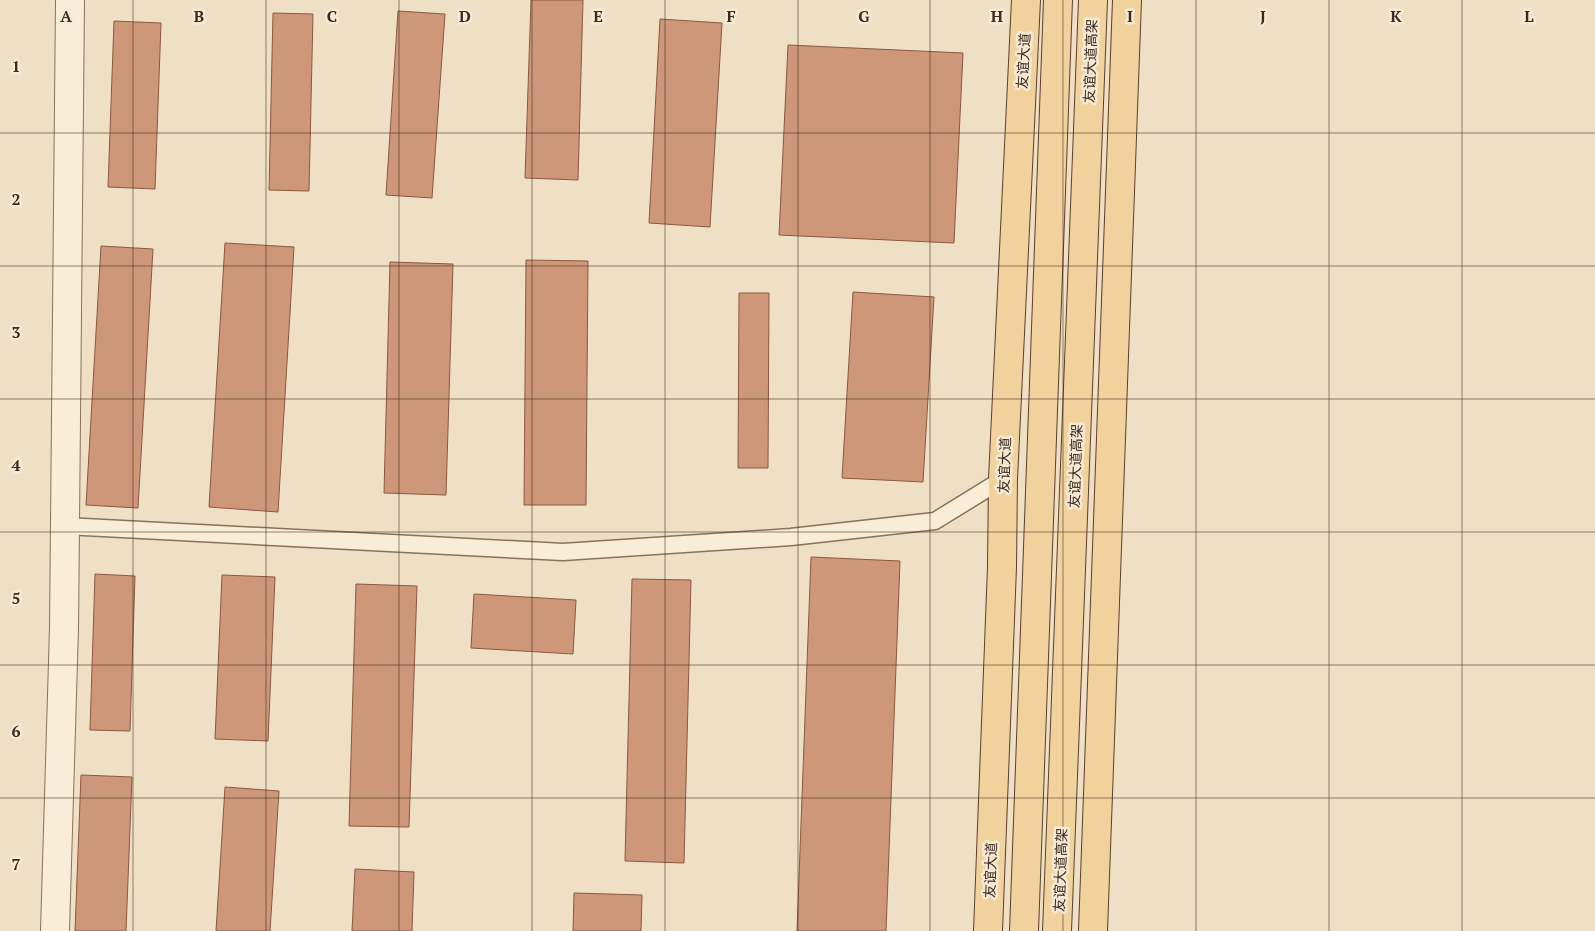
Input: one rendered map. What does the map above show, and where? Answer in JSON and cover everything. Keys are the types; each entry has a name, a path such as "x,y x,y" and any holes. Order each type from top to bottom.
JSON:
{"main road":[{"name":"友谊大道","path":"988,931 1003,479 1026,0"},
{"path":"1024,931 1058,0"},
{"name":"友谊大道高架","path":"1057,931 1093,0"},
{"path":"1093,931 1128,0"}],"street":[{"path":"55,931 65,526 70,0"}],"lane":[{"path":"65,526 563,552 791,537 935,521 1003,479"}],"building":[{"path":"531,0 583,0 578,180 525,178"},
{"path":"398,11 445,14 432,198 386,195"},
{"path":"273,13 313,14 309,191 269,190"},
{"path":"660,19 722,23 710,227 649,223"},
{"path":"114,21 161,23 155,189 108,187"},
{"path":"788,45 963,53 954,243 779,235"},
{"path":"225,243 294,247 278,512 209,507"},
{"path":"101,246 153,249 138,508 86,505"},
{"path":"526,260 588,261 586,505 524,505"},
{"path":"390,262 453,264 446,495 384,493"},
{"path":"853,292 934,297 923,482 842,478"},
{"path":"739,293 769,293 768,468 738,468"},
{"path":"811,557 900,561 886,931 797,931"},
{"path":"95,574 135,576 130,731 90,730"},
{"path":"222,575 275,577 268,741 215,739"},
{"path":"632,579 691,580 684,863 625,861"},
{"path":"356,584 417,586 409,827 349,826"},
{"path":"474,594 576,600 573,654 471,648"},
{"path":"81,775 132,777 126,931 75,931"},
{"path":"225,787 279,791 270,931 216,931"},
{"path":"355,869 414,872 412,931 352,931"},
{"path":"574,893 642,895 641,931 573,931"}]}
